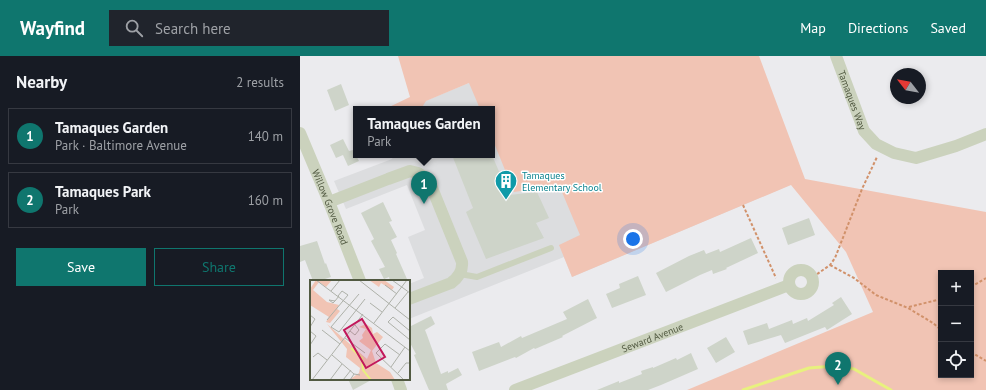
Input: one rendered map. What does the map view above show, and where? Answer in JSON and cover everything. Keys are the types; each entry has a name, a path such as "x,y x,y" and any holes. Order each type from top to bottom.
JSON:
{"street":[{"name":"Tamaques Way","path":"836,56 864,131 876,144 894,154 916,158 956,146 986,134"},
{"name":"Willow Grove Road","path":"300,133 360,280"},
{"path":"329,202 388,178 410,171 418,173 430,183 463,267 460,274 451,283 410,299"},
{"path":"799,270 807,271 813,277 812,289 805,294 797,294 785,287 792,274 799,270"},
{"name":"Seward Avenue","path":"515,390 785,287"},
{"path":"396,380 401,390"}],"lane":[{"path":"460,274 477,277 551,248"}],"path":[{"path":"813,277 830,266 881,147"},
{"path":"743,205 785,287"},
{"path":"830,266 854,278 876,295 908,308 938,327"},
{"path":"974,285 986,278"},
{"path":"908,308 938,300"},
{"path":"974,354 986,361"}],"shaded area":[{"path":"398,56 759,56 805,179 986,212 986,390 687,390 873,312 846,252 791,185 572,277 559,245 580,235 559,185 514,192 495,145 495,106 479,106 469,83 426,101 423,106 391,106 410,97"},
{"path":"737,56 790,185 572,277 564,257 410,319 410,284 424,278 408,237 425,230 407,185 346,209 334,181 392,158 495,158 495,106 422,106 425,101 469,83"}],"building":[{"path":"341,84 349,105 335,111 327,90"},
{"path":"343,139 349,151 353,150 353,158 357,158 359,161 348,166 343,155 336,158 330,145"},
{"name":"Tamaques Elementary School","path":"453,158 493,158 509,195 537,192 549,218 536,223 544,238 486,259 466,212 473,208"},
{"path":"383,202 392,221 389,222 397,237 391,240 407,279 390,280 389,277 384,279 379,269 385,267 371,241 374,239 361,213"},
{"path":"809,218 815,235 788,245 782,228"},
{"path":"751,238 758,253 726,268 727,269 713,274 712,270 666,292 656,273 704,250 706,254 719,249 720,252"},
{"path":"317,241 331,277 322,280 313,280 305,260 300,262 300,246"},
{"path":"638,276 646,295 612,308 606,294 620,288 619,284"},
{"path":"841,297 852,314 827,330 825,327 785,343 781,335 748,345 743,331 767,323 769,329 792,320 793,324 807,318 808,321 834,305 832,303"},
{"path":"588,299 597,318 562,336 563,337 535,349 534,348 516,358 515,357 479,371 472,352 499,342 501,347 521,336 522,338 567,319 563,312"},
{"path":"431,316 435,324 425,330 441,374 448,371 448,373 458,368 462,375 446,384 448,390 429,390 414,355 416,354 410,343 410,326"},
{"path":"726,337 735,352 716,363 707,348"},
{"path":"691,353 698,369 661,385 648,390 597,390 642,374 641,371 653,368 676,358 677,360"},
{"path":"348,380 371,380 353,390"}],"waterway":[{"path":"743,390 809,368 834,366 854,369 891,390"}],"place":[{"name":"Tamaques Elementary School","path":"506,200"},
{"name":"Tamaques Garden","path":"424,204"},
{"name":"Tamaques Park","path":"838,385"}]}
